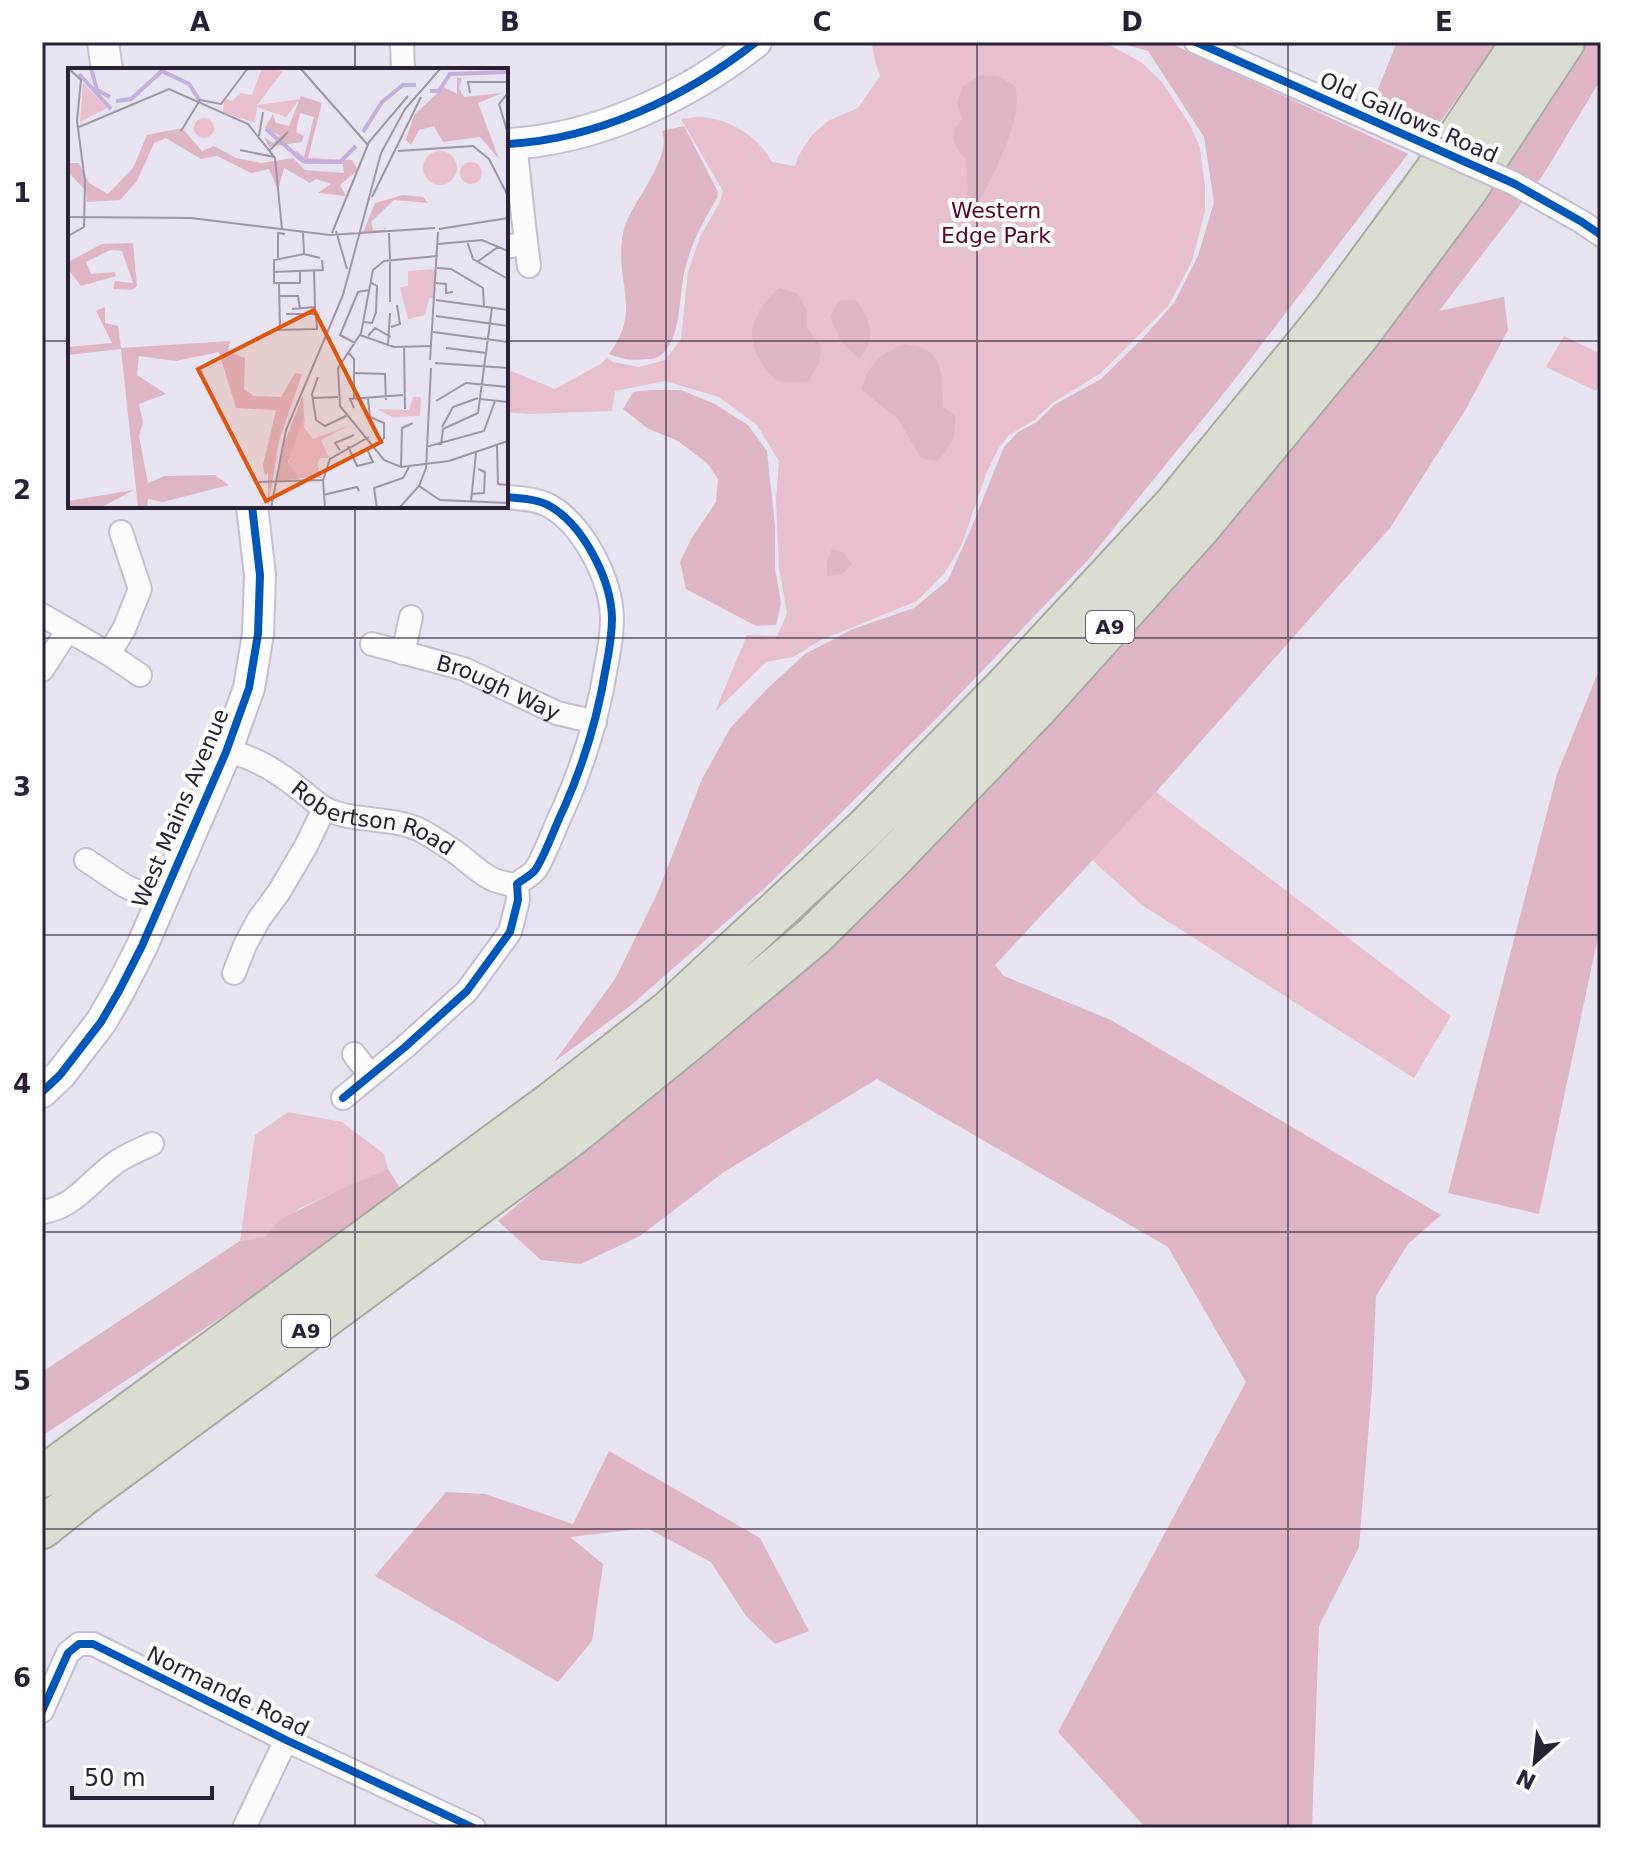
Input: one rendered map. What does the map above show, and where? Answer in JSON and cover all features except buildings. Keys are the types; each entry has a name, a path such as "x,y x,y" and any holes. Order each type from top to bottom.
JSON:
{"highway":[{"name":"A9","path":"42,1477 551,1103 669,1011 866,828 1008,684 1176,503 1332,312 1434,173 1522,42"},
{"name":"A9","path":"42,1528 571,1136 814,936 1035,710 1211,515 1359,335 1466,191 1564,42"}],"street":[{"path":"103,42 107,68"},
{"path":"402,42 403,68"},
{"path":"529,266 516,245 511,143 584,132 650,107 681,93 732,62 756,42"},
{"name":"Old Gallows Road","path":"1196,42 1515,184 1601,235"},
{"path":"343,1098 467,991 510,932 518,900 517,884 535,871 571,790 595,722 609,652 612,617 597,561 573,524 562,515 545,504 508,497"},
{"name":"West Mains Avenue","path":"42,1092 60,1075 101,1022 119,991 226,752 249,688 258,634 260,575 252,508"},
{"path":"109,654 124,629 140,589 121,532"},
{"path":"42,615 140,675"},
{"path":"403,653 411,617"},
{"path":"42,670 68,630"},
{"name":"Brough Way","path":"372,644 464,669 557,713 595,722"},
{"name":"Robertson Road","path":"226,752 268,767 324,809 348,816 386,820 420,830 456,852 487,877 504,884 517,884"},
{"path":"234,973 259,919 279,892 324,809"},
{"name":"West Mains Avenue","path":"86,860 125,886 160,902"},
{"path":"354,1054 370,1075"},
{"path":"42,1212 57,1210 77,1197 120,1159 152,1144"},
{"name":"Normande Road","path":"42,1711 68,1653 79,1644 93,1644 286,1740 474,1828"},
{"path":"244,1828 286,1740"}],"green space":[{"name":"Western Edge Park","path":"872,42 1093,42 1111,46 1141,62 1162,82 1190,125 1200,148 1205,211 1192,261 1168,306 1101,373 1054,402 1034,420 1008,436 998,449 961,546 944,574 917,601 821,640 793,657 766,662 715,712 747,635 777,636 787,613 779,568 776,501 779,461 757,425 719,397 665,381 615,391 612,411 508,412 508,370 555,389 602,363 607,357 613,362 639,367 665,360 681,339 688,272 700,237 723,191 681,119 701,117 722,121 751,137 772,162 795,166 812,135 828,121 858,108 880,76"},
{"path":"1564,336 1601,354 1601,379 1596,391 1546,367"},
{"path":"1156,792 1451,1016 1414,1078 1142,905 1092,860"},
{"path":"288,1112 342,1122 384,1154 388,1169 300,1208 265,1237 240,1241 255,1135"}],"shaded area":[{"path":"1116,42 1168,42 1408,154 1228,388 1088,560 937,718 767,886 630,1006 554,1062 615,979 658,892 702,779 731,727 805,654 853,629 914,608 948,580 1004,447 1018,432 1037,422 1054,405 1101,379 1174,303 1198,256 1214,202 1204,137 1148,51"},
{"path":"1397,42 1497,42 1431,135 1369,111"},
{"path":"1571,42 1601,42 1601,79 1543,175 1439,311 1504,297 1508,330 1466,409 1390,528 1156,792 995,965 1004,976 1111,1020 1441,1215 1408,1244 1376,1296 1359,1547 1319,1626 1312,1828 1146,1828 1058,1732 1246,1382 1168,1247 877,1079 724,1172 640,1236 581,1264 541,1260 498,1221 843,934"},
{"path":"981,75 998,76 1015,86 1017,101 1001,157 965,224 968,186 966,159 959,152 953,137 954,128 962,118 957,103 963,86"},
{"path":"684,126 718,192 717,198 689,256 672,341 666,350 652,359 618,357 609,354 619,338 626,310 621,256 625,226 659,161 664,138 662,131"},
{"path":"779,288 797,293 807,311 807,328 821,346 819,363 808,382 775,379 766,370 755,349 752,339 754,321"},
{"path":"856,300 870,329 869,344 859,358 841,340 830,316 839,301"},
{"path":"903,344 923,348 936,359 941,374 943,407 955,416 952,441 937,461 921,458 898,419 862,390 867,374 876,362"},
{"path":"681,390 715,404 748,425 767,451 775,526 775,568 781,603 776,625 756,626 686,589 680,562 691,539 716,502 718,479 707,463 678,441 647,428 623,409 633,392"},
{"path":"832,549 844,553 852,564 842,574 827,576 827,561"},
{"path":"1601,665 1601,923 1539,1214 1448,1193 1557,774"},
{"path":"388,1169 405,1196 42,1436 42,1372 240,1241 265,1237 280,1220"},
{"path":"609,1451 760,1538 809,1631 775,1644 746,1616 711,1562 647,1528 570,1537 603,1564 592,1641 558,1682 375,1576 446,1492 485,1494 573,1524"}],"cycle path":[{"path":"508,144 573,134 638,112 700,81 756,42"},
{"path":"1196,42 1515,184 1601,235"},
{"path":"343,1098 467,991 510,932 518,900 517,884 534,871 543,855 578,774 594,721 612,624 601,570 583,539 561,514 538,501 508,497"},
{"path":"42,1092 60,1075 101,1022 119,991 142,946 226,752 249,688 258,634 260,575 252,508"},
{"path":"42,1711 68,1653 79,1644 93,1644 286,1740 474,1828"}]}
